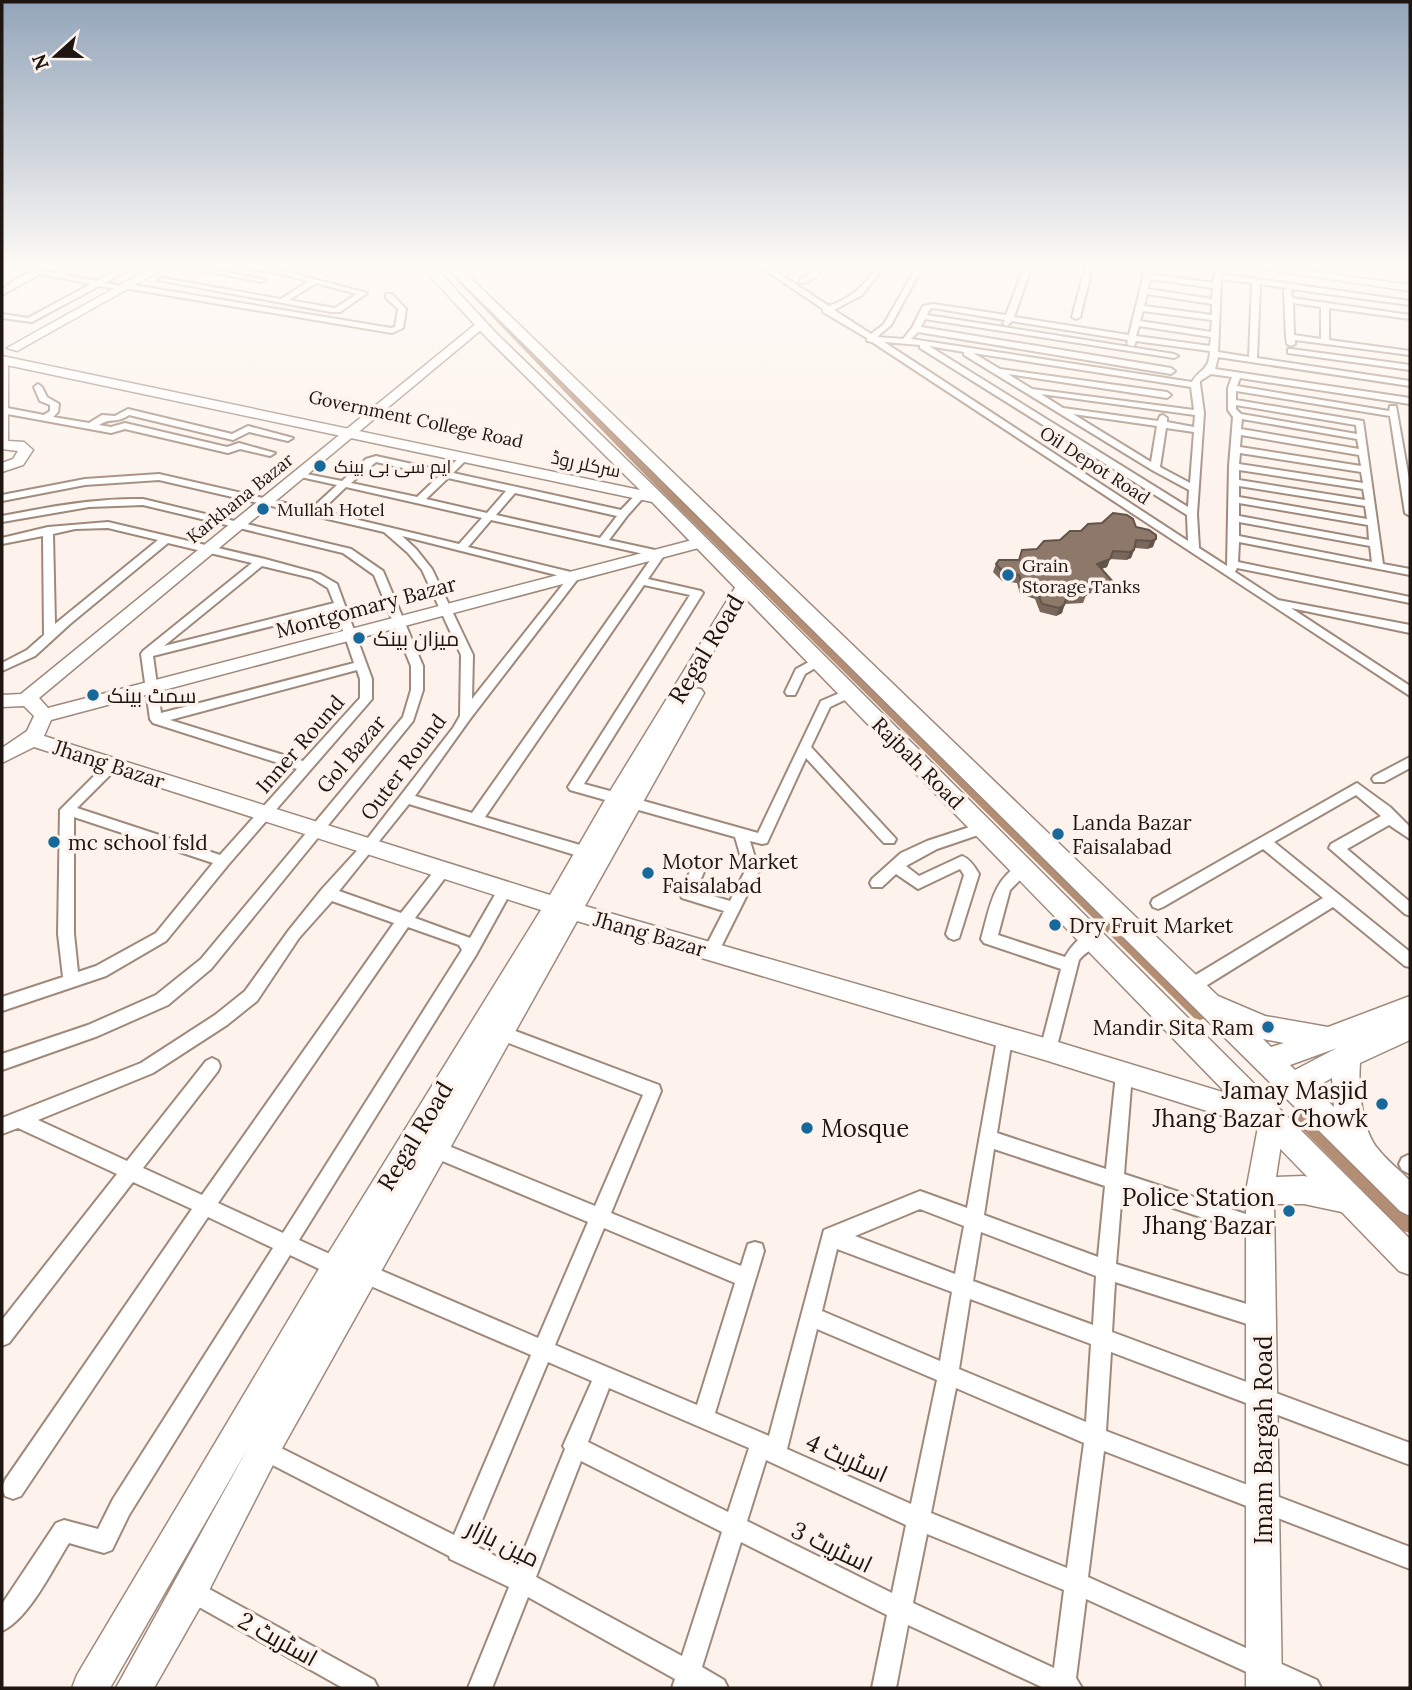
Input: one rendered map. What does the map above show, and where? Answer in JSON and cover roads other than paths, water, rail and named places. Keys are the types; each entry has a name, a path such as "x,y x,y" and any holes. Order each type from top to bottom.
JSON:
{"main road":[{"name":"Rajbah Road","path":"504,344 589,415 619,474 649,494 748,590 982,828 1025,854 1093,939 1410,1259"},
{"name":"Rajbah Road","path":"523,344 589,415 1025,854 1197,994 1410,1201"},
{"name":"سرکلر روڈ","path":"5,354 141,387 353,430 463,458 649,494"},
{"name":"Government College Road","path":"353,430 619,474"},
{"path":"1197,994 1262,1027 1338,1048"},
{"path":"1293,1085 1338,1048 1410,1007"},
{"path":"1266,1061 1338,1048 1410,1027"},
{"path":"1338,1048 1351,1126 1371,1162"}],"street":[{"path":"2,474 26,454 24,447 2,442 5,354 22,344"},
{"name":"Karkhana Bazar","path":"25,700 458,344"},
{"name":"Oil Depot Road","path":"879,344 1022,422 1194,548 1231,568 1273,601 1410,692"},
{"path":"918,344 1022,422 1192,514"},
{"path":"927,344 1195,385"},
{"path":"993,354 999,344"},
{"path":"1011,344 1171,371"},
{"path":"1092,344 1174,356"},
{"path":"1124,375 1131,344"},
{"path":"1168,344 1410,384"},
{"path":"1210,371 1214,344"},
{"path":"1253,344 1253,360"},
{"path":"1290,344 1292,366"},
{"path":"1339,344 1410,353"},
{"path":"1155,468 1175,345"},
{"path":"959,349 1194,489"},
{"path":"1291,351 1410,368"},
{"path":"994,370 1167,395"},
{"path":"1194,548 1192,514 1200,413 1196,402 1196,380 1210,371 1410,401"},
{"path":"1237,375 1232,388 1232,410 1238,416 1361,437"},
{"path":"38,387 43,399 55,404 54,412 45,418"},
{"path":"1232,388 1394,414"},
{"path":"1029,391 1200,413"},
{"path":"1392,398 1410,513"},
{"path":"1233,402 1360,423 1378,566"},
{"path":"1022,422 1060,409 1199,430"},
{"path":"2,410 111,430 124,426 228,450 239,446 270,453"},
{"path":"90,427 105,416 117,419 128,412 233,437 248,429 288,438"},
{"path":"1238,416 1231,568 1410,600"},
{"path":"1236,431 1363,453"},
{"path":"1235,449 1366,470"},
{"path":"419,500 463,458"},
{"path":"313,513 369,461 376,459 623,514"},
{"path":"2,468 18,462"},
{"path":"1234,466 1368,487"},
{"path":"299,474 660,554 475,820"},
{"name":"Outer Round","path":"2,498 85,482 159,477 388,530 412,551 427,569 467,655 466,716 457,732 369,846 327,893 250,996 221,1020 147,1068 10,1122"},
{"path":"1234,482 1370,504"},
{"path":"461,548 512,490"},
{"path":"604,540 623,514 649,494"},
{"path":"1233,499 1373,523"},
{"name":"Gol Bazar","path":"2,519 108,501 143,502 346,551 379,573 417,667 417,690 409,718 206,964 162,1000 92,1031 2,1062"},
{"path":"1233,518 1376,544"},
{"name":"Inner Round","path":"2,541 48,530 101,524 316,576 333,586 366,679 366,699 223,861 161,937 102,971 2,1004"},
{"path":"48,530 50,636"},
{"path":"388,530 575,576 466,716"},
{"path":"1233,538 1410,572"},
{"path":"2,667 22,660 45,644 50,636 166,539"},
{"name":"Montgomary Bazar","path":"43,716 699,543"},
{"path":"148,654 261,561"},
{"path":"643,581 696,593 575,787 762,839 825,704 849,693"},
{"name":"Regal Road","path":"90,1688 336,1267 563,908 748,590"},
{"path":"1273,601 1410,629"},
{"path":"148,654 340,605"},
{"path":"148,654 156,719"},
{"path":"791,692 800,671 818,662"},
{"path":"156,719 360,665"},
{"path":"2,701 25,700 36,704 43,716 38,731 31,739 2,756"},
{"path":"156,719 306,767"},
{"name":"Jhang Bazar","path":"31,739 563,908 1048,1050 1272,1119"},
{"path":"804,748 889,839"},
{"path":"1380,779 1410,762"},
{"path":"71,982 66,933 67,810 113,765"},
{"path":"1158,902 1357,788 1410,834"},
{"path":"405,798 585,852"},
{"name":"Regal Road","path":"134,1688 191,1590 264,1450 502,1033 563,908 585,852 624,800"},
{"path":"67,810 223,861"},
{"path":"1390,818 1336,848 1410,910"},
{"path":"877,883 906,857 982,828"},
{"path":"711,951 752,871 741,833"},
{"path":"1263,841 1410,961"},
{"path":"1025,854 1004,887 989,939 1070,965"},
{"path":"701,862 687,894 734,908"},
{"path":"897,866 918,883 962,862 971,874 954,934"},
{"path":"13,1488 205,1206 403,922 443,870"},
{"path":"2,1619 14,1608 64,1531 104,1542 121,1507 471,950 505,890"},
{"path":"327,893 464,942 471,950"},
{"path":"1197,994 1334,899"},
{"path":"1048,1050 1070,965 1080,947 1093,939"},
{"path":"458,1551 653,1091 502,1033"},
{"path":"884,1688 948,1376 989,1139 1003,1038"},
{"path":"2,1336 212,1066"},
{"path":"1066,1687 1095,1437 1113,1179 1124,1074"},
{"name":"Imam Bargah Road","path":"1264,1679 1264,1397 1260,1191 1272,1119"},
{"path":"10,1122 130,1171 336,1267"},
{"path":"989,1139 1261,1228"},
{"path":"434,1149 746,1278"},
{"path":"1260,1191 1304,1190 1352,1201"},
{"path":"831,1237 920,1200 1106,1270 1263,1319"},
{"path":"831,1237 1264,1397 1410,1454"},
{"path":"687,1681 734,1528 768,1449 811,1316 831,1237"},
{"path":"703,1419 755,1251"},
{"name":"اسٹریٹ 4","path":"366,1274 703,1419 918,1519 1076,1583 1264,1679 1309,1688"},
{"path":"811,1316 1095,1437 1410,1558"},
{"path":"480,1688 604,1376"},
{"name":"اسٹریٹ 3","path":"574,1446 899,1609 1066,1687"},
{"name":"مین بازار","path":"264,1450 521,1581 687,1681 716,1688"},
{"name":"اسٹریٹ 2","path":"191,1590 366,1688"}],"waterway":[{"path":"522,344 655,480 1200,1013"},
{"path":"1306,1121 1410,1224"}],"place":[{"name":"ایم سی بی بینک","path":"320,466"},
{"name":"Mullah Hotel","path":"263,509"},
{"name":"Grain Storage Tanks","path":"1008,575"},
{"name":"میزان بینک","path":"359,638"},
{"name":"سمٹ بینک","path":"93,695"},
{"name":"Landa Bazar Faisalabad","path":"1058,834"},
{"name":"mc school fsld","path":"54,842"},
{"name":"Motor Market Faisalabad","path":"648,873"},
{"name":"Dry Fruit Market","path":"1055,925"},
{"name":"Mandir Sita Ram","path":"1268,1027"},
{"name":"Jamay Masjid Jhang Bazar Chowk","path":"1382,1104"},
{"name":"Mosque","path":"807,1128"},
{"name":"Police Station Jhang Bazar","path":"1289,1211"}]}
